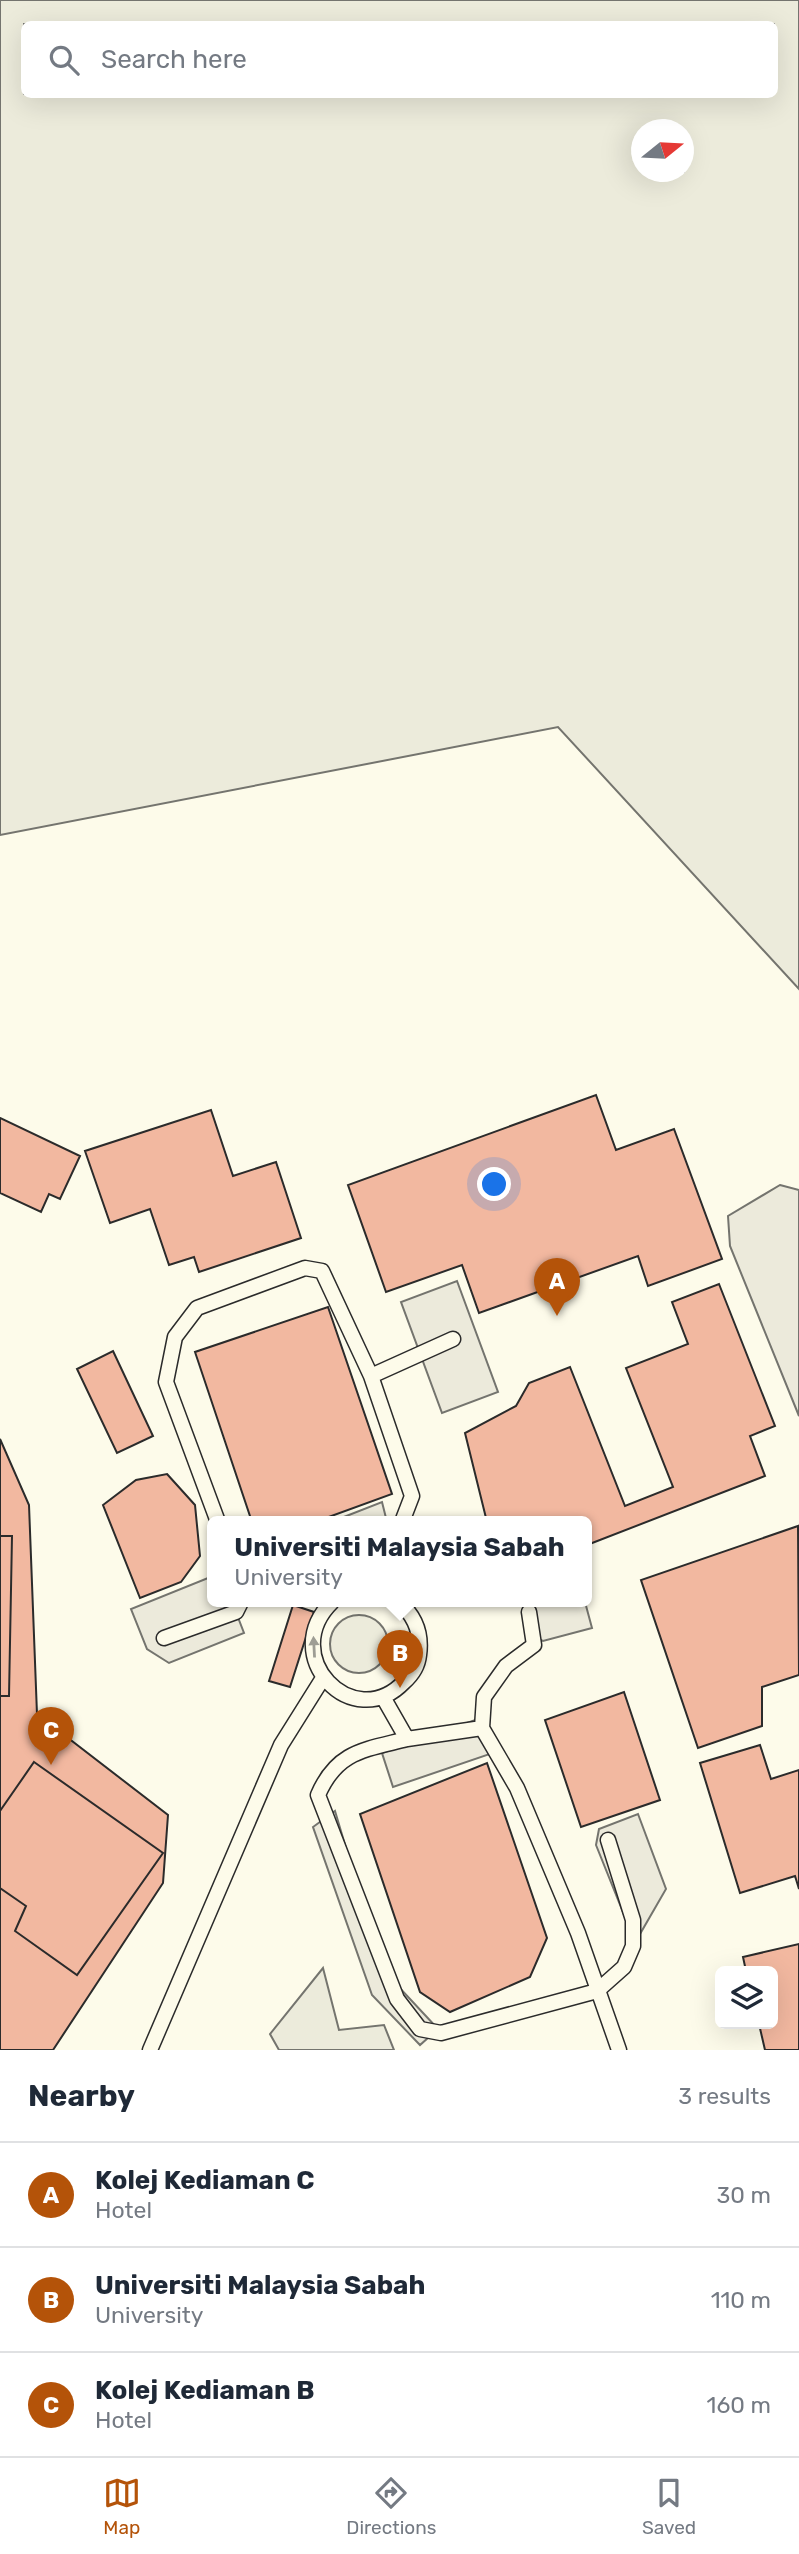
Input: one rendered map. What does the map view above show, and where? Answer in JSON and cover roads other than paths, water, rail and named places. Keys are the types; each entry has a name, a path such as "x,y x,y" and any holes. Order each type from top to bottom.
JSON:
{"lane":[{"path":"216,1516 166,1382 175,1337 197,1308 305,1268 322,1271 371,1376 412,1496 404,1516"},
{"path":"371,1376 453,1339"},
{"path":"164,1639 236,1612 238,1607"},
{"path":"327,1607 322,1613 312,1639 316,1666 323,1678 344,1695 370,1700 398,1689 411,1676 418,1660 421,1643 416,1625 403,1607"},
{"path":"530,1612 534,1645 506,1666 484,1697 482,1728 517,1788 578,1933 619,2050"},
{"path":"150,2050 282,1745 323,1678"},
{"path":"383,1697 407,1739"},
{"path":"482,1728 407,1739 358,1752 328,1771 318,1795 382,1963 405,2009 420,2029 441,2033 597,1991 624,1966 633,1946 634,1920 608,1840"}],"place":[{"name":"Kolej Kediaman C","path":"557,1316"},
{"name":"Universiti Malaysia Sabah","path":"400,1688"},
{"name":"Kolej Kediaman B","path":"51,1765"}]}
